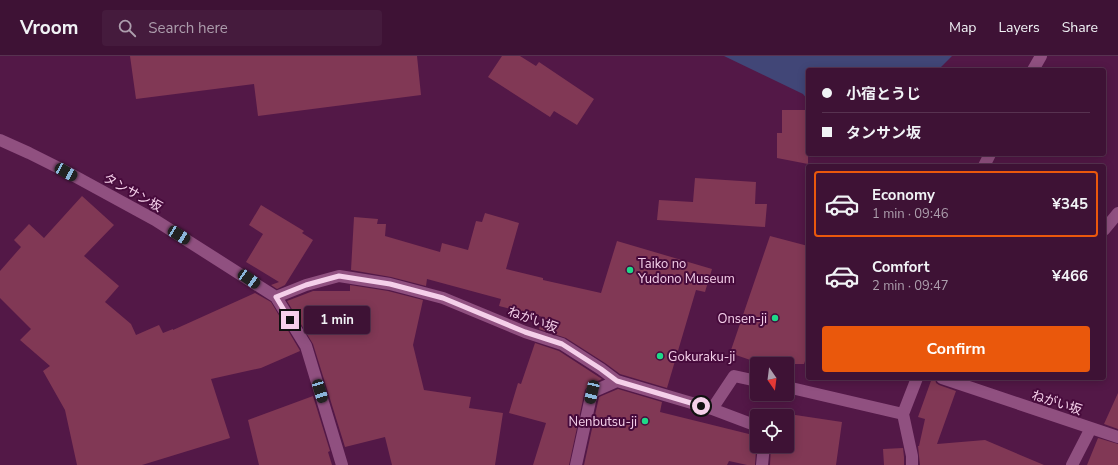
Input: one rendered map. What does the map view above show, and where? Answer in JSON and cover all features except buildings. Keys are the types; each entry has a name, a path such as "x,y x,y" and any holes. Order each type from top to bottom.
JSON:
{"street":[{"path":"1034,68 1041,56"},
{"name":"タンサン坂","path":"0,140 60,169 155,220 276,297 306,346 342,465"},
{"path":"1106,228 1118,213"},
{"name":"ねがい坂","path":"276,297 306,285 339,276 390,284 443,298 525,332 562,344 617,381 712,409 750,423"},
{"path":"712,409 734,376 750,379"},
{"path":"912,465 912,456 903,414 916,380"},
{"name":"ねがい坂","path":"955,380 975,383 1090,428 1118,437"},
{"path":"576,465 592,392 617,381"},
{"path":"794,389 903,414"},
{"path":"1072,465 1090,428"},
{"path":"762,465 763,453"}],"shaded area":[{"path":"724,56 952,56 940,68 806,68 806,98 803,94"}],"place":[{"name":"Taiko no Yudono Museum","path":"630,270"},
{"name":"Onsen-ji","path":"775,318"},
{"name":"Gokuraku-ji","path":"660,356"},
{"name":"Nenbutsu-ji","path":"645,421"}],"route":[{"path":"290,320 276,297 306,285 339,276 390,284 443,298 525,332 562,344 617,381 701,406"}]}
